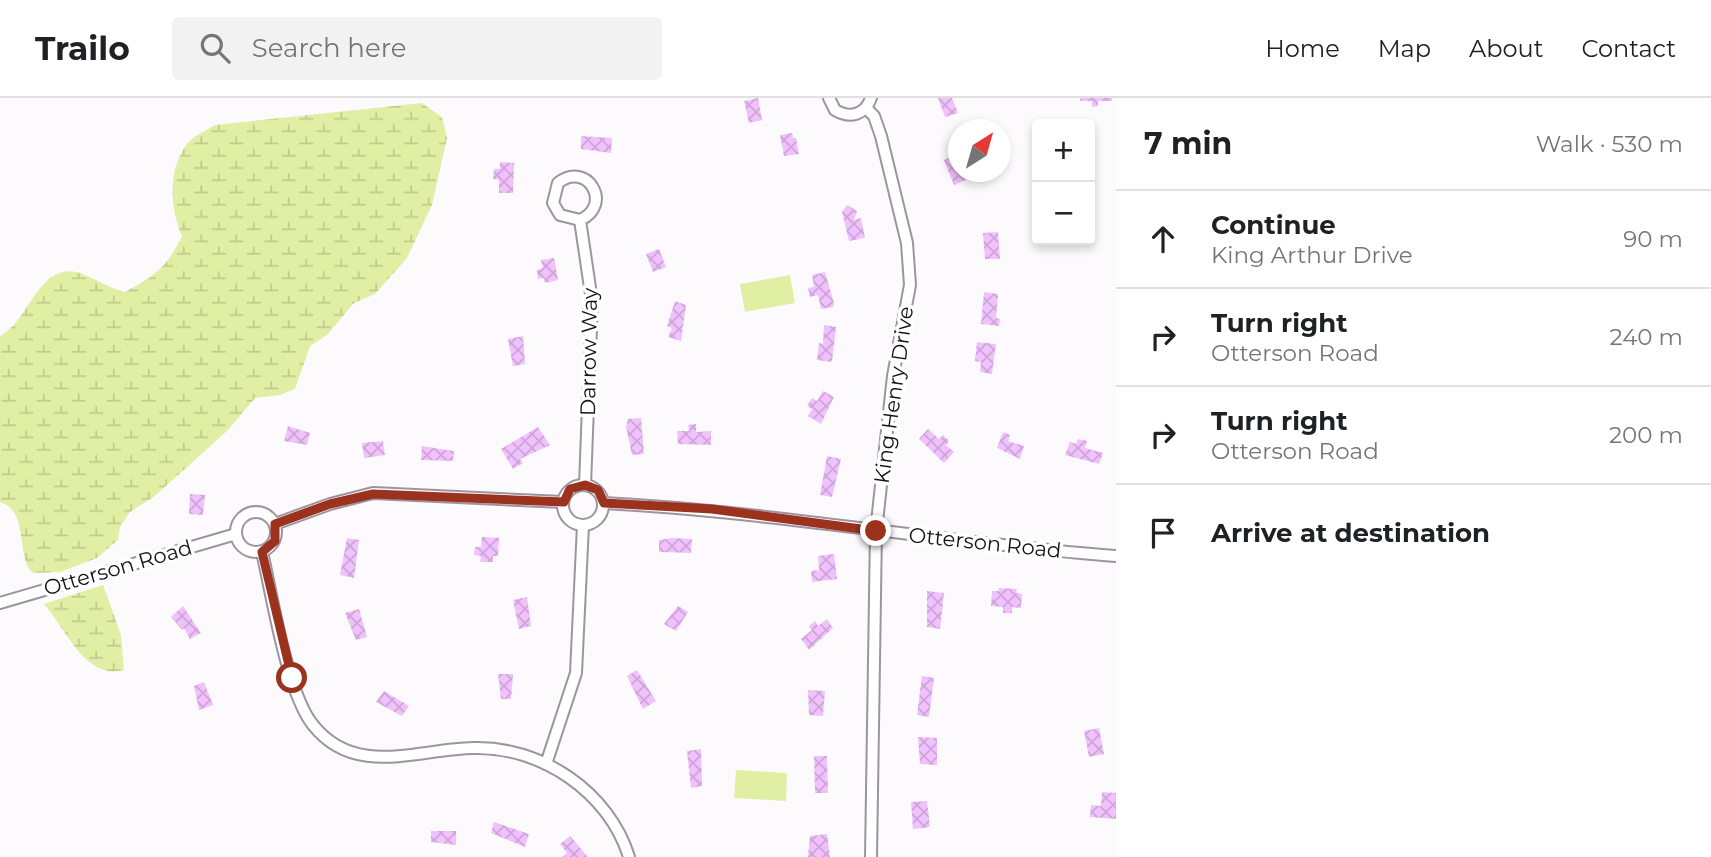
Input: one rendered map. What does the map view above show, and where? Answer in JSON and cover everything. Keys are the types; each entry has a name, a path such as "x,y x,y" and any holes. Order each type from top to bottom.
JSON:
{"street":[{"name":"King Henry Drive","path":"829,98 833,107 843,114 855,115 869,103 880,129 910,264 910,285 893,376 876,531 871,857"},
{"path":"570,176 578,176 592,183 597,197 593,212 580,220 566,219 553,203 558,183 570,176"},
{"name":"Darrow Way","path":"580,220 592,309 585,485"},
{"path":"585,485 598,490 604,503 596,520 583,525 568,518 564,502 570,489 585,485"},
{"path":"236,534 244,549 262,552 275,541 275,524 330,504 373,494 564,502"},
{"name":"Otterson Road","path":"604,503 712,509 876,531 1116,556"},
{"name":"Otterson Road","path":"0,603 236,534 239,521 255,511 267,514 275,524"},
{"path":"546,764 576,673 583,525"},
{"path":"262,552 297,695 313,726 334,744 363,757 377,759 484,748 546,764 588,791 611,819 629,857"}],"green space":[{"path":"422,103 442,117 447,138 432,205 407,258 375,294 354,303 327,335 310,346 295,389 280,395 255,398 228,430 155,496 130,512 120,527 118,540 97,558 60,572 33,573 24,557 15,515 9,507 0,502 0,337 14,324 42,286 58,273 68,271 80,273 125,292 159,270 182,236 173,202 176,166 187,144 215,125"},
{"path":"790,275 795,303 745,312 740,284"},
{"path":"103,585 121,635 124,670 98,668 87,660 44,604"},
{"path":"736,770 787,773 786,801 734,798"}],"building":[{"path":"758,98 762,120 749,123 744,101"},
{"path":"938,98 952,98 958,113 945,117"},
{"path":"1080,98 1112,98 1112,101 1098,101 1098,106 1092,107 1092,101 1080,101"},
{"path":"792,133 793,138 796,138 799,154 784,156 780,135"},
{"path":"581,136 612,138 611,153 581,149"},
{"path":"500,162 514,163 513,193 499,193 499,180 493,179 494,169 500,169"},
{"path":"847,205 857,211 854,220 861,218 865,238 849,241 842,212"},
{"path":"998,232 1000,259 985,259 983,233"},
{"path":"659,249 666,267 653,272 646,254"},
{"path":"554,258 558,280 545,283 544,278 538,279 537,270 543,268 541,260"},
{"path":"825,272 834,303 833,307 821,309 818,295 810,297 808,288 814,287 812,275"},
{"path":"984,292 998,294 996,318 1000,319 999,326 981,324"},
{"path":"675,301 686,305 681,341 668,337 672,328 667,326"},
{"path":"824,325 836,327 832,362 817,360 819,343 823,344"},
{"path":"523,336 525,364 513,366 508,339"},
{"path":"977,342 996,344 992,374 980,372 981,362 975,361"},
{"path":"823,391 834,397 821,424 808,416 812,409 807,406 812,398 817,401"},
{"path":"641,418 644,454 632,455 626,427 628,419"},
{"path":"696,424 696,432 711,431 711,445 678,444 677,431 689,431 688,425"},
{"path":"288,426 310,433 307,445 284,441"},
{"path":"538,427 550,445 520,459 523,463 513,469 501,449"},
{"path":"928,429 939,439 943,435 949,441 946,445 954,452 944,463 919,439"},
{"path":"1003,432 1010,435 1008,441 1024,446 1020,459 997,448"},
{"path":"1078,439 1087,441 1085,448 1103,453 1099,464 1065,455 1070,442 1076,444"},
{"path":"383,441 385,455 364,458 362,443"},
{"path":"422,446 454,451 453,461 421,460"},
{"path":"827,456 841,459 832,497 820,495"},
{"path":"190,494 205,495 203,515 189,514"},
{"path":"482,537 499,538 498,556 493,556 493,562 480,562 481,556 474,555 475,547 481,547"},
{"path":"347,538 359,540 354,578 340,575"},
{"path":"692,539 691,553 659,552 659,540"},
{"path":"834,554 837,579 812,582 811,571 819,570 818,556"},
{"path":"999,588 1017,589 1016,593 1022,594 1021,608 1012,607 1012,613 1003,613 1003,607 991,606 992,591 999,591"},
{"path":"927,591 944,593 940,629 927,627"},
{"path":"527,597 531,626 519,629 513,600"},
{"path":"183,606 201,633 190,639 184,628 182,630 171,617"},
{"path":"678,606 688,612 676,631 664,624"},
{"path":"359,609 367,637 356,640 345,613"},
{"path":"827,619 833,628 809,650 801,639 812,630 809,626 815,621 818,626"},
{"path":"637,670 656,701 643,709 627,676"},
{"path":"498,674 513,674 511,699 501,699"},
{"path":"922,676 934,678 929,717 917,715"},
{"path":"204,682 213,705 199,710 194,686"},
{"path":"808,690 825,691 823,716 809,715"},
{"path":"384,691 409,706 402,716 376,702"},
{"path":"1099,728 1104,754 1089,757 1084,731"},
{"path":"918,737 937,738 937,765 920,764"},
{"path":"701,749 702,786 691,788 687,751"},
{"path":"814,756 827,756 828,793 815,793"},
{"path":"1102,792 1116,793 1116,819 1090,817 1091,805 1101,806"},
{"path":"927,801 930,827 913,829 911,802"},
{"path":"494,822 529,834 525,847 491,833"},
{"path":"431,831 456,831 456,845 431,842"},
{"path":"827,834 830,857 808,857 810,836"},
{"path":"570,836 588,857 562,857 567,853 560,844"}],"route":[{"path":"292,678 262,552 275,541 275,524 356,497 389,493 564,502 570,489 589,485 598,490 604,503 712,509 876,531"}]}
